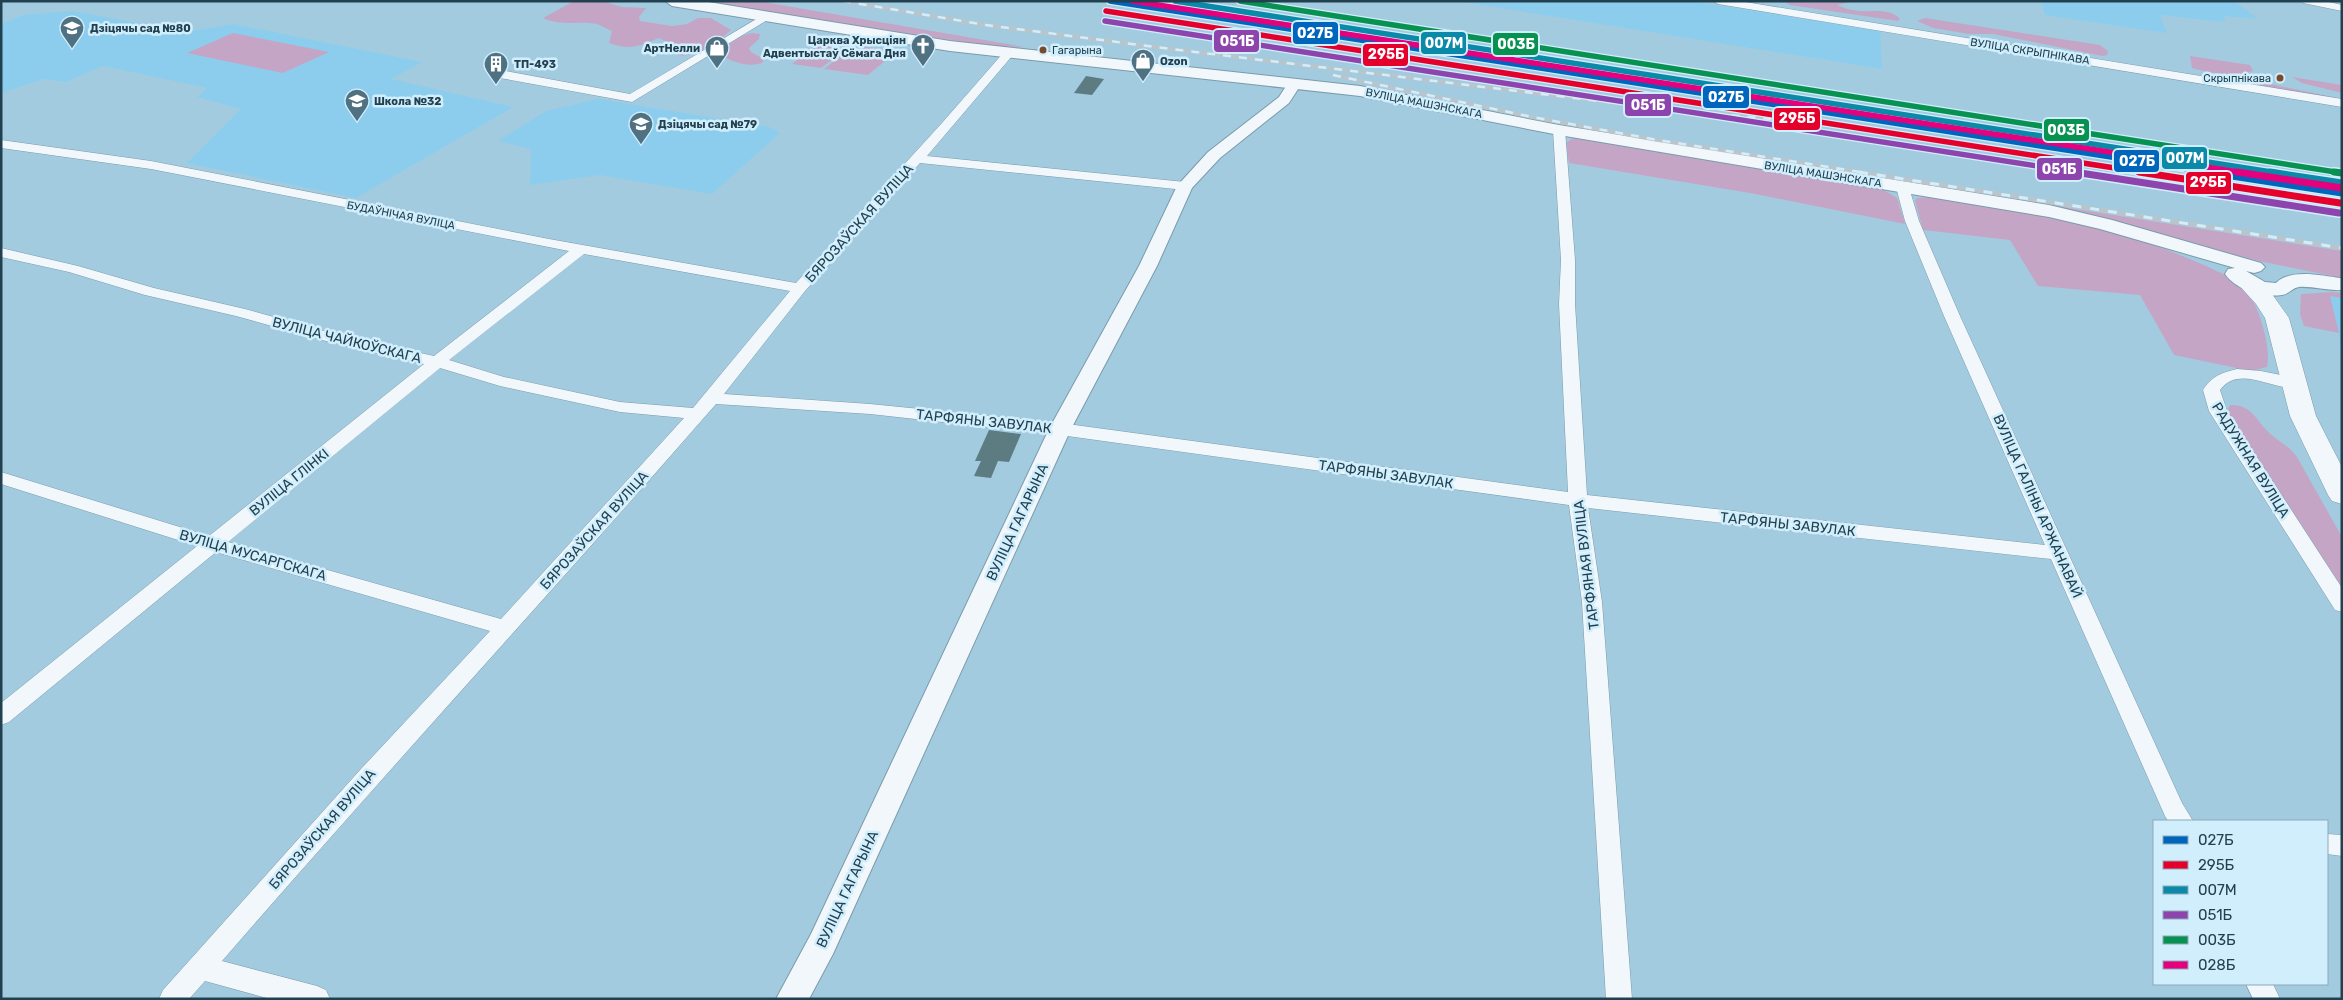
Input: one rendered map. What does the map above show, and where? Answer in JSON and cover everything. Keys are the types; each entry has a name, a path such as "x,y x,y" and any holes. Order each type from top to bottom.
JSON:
{"main road":[{"name":"ВУЛІЦА МАШЭНСКАГА","path":"672,1 894,39 1008,54 1295,83 1380,94 1559,130 2049,210 2170,243 2263,278"},
{"path":"2263,278 2341,284"},
{"path":"2263,278 2277,301 2277,318 2303,416 2342,495"},
{"path":"2263,278 2264,299 2277,318"}],"street":[{"name":"ВУЛІЦА СКРЫПНІКАВА","path":"1718,1 2342,103"},
{"path":"2307,1 2342,8"},
{"path":"500,74 632,98 765,17"},
{"name":"БЯРОЗАЎСКАЯ ВУЛІЦА","path":"172,999 369,776 597,528 695,414 712,398 800,288 1008,54"},
{"name":"ВУЛІЦА ГАГАРЫНА","path":"792,999 822,944 1060,429 1148,266 1185,186 1226,145 1284,100 1295,83"},
{"name":"ТАРФЯНАЯ ВУЛІЦА","path":"1559,130 1568,260 1570,370 1578,501 1592,608 1619,999"},
{"name":"БУДАЎНІЧАЯ ВУЛІЦА","path":"1,144 80,152 187,171 579,250 800,288"},
{"path":"916,159 1185,186"},
{"name":"ВУЛІЦА ГАЛІНЫ АРЖАНАВАЙ","path":"1904,187 1912,221 1948,307 2060,553 2173,809 2180,820"},
{"name":"ВУЛІЦА ГЛІНКІ","path":"1,716 579,250"},
{"name":"ВУЛІЦА ЧАЙКОЎСКАГА","path":"1,252 73,269 150,292 239,312 328,337 438,362 500,381 620,407 695,414"},
{"name":"РАДУЖНАЯ ВУЛІЦА","path":"2294,383 2244,374 2221,379 2214,384 2211,390 2218,412 2342,605"},
{"name":"ТАРФЯНЫ ЗАВУЛАК","path":"712,398 870,409 1060,429 1578,501 2060,553"},
{"name":"ВУЛІЦА МУСАРГСКАГА","path":"1,478 212,544 505,628"},
{"path":"2328,844 2342,846"},
{"path":"200,967 317,999"},
{"path":"2260,985 2267,999"}],"shaded area":[{"path":"574,1 602,1 622,7 646,8 639,17 640,21 672,26 687,24 698,18 711,18 731,30 700,52 691,54 674,54 666,50 667,42 659,38 640,45 623,47 609,43 612,31 597,24 564,23 543,18"},
{"path":"701,1 758,1 1025,47 990,46"},
{"path":"1457,1 1687,1 1880,31 1882,69"},
{"path":"1784,1 1855,1 1837,5 1855,10 1887,12 1900,19 1898,21 1790,5"},
{"path":"2041,1 2233,1 2259,19 2224,16 2225,22 2160,15 2167,33 2045,15"},
{"name":"Школа №32","path":"73,11 184,32 234,24 422,62 391,79 513,107 356,198 187,163 241,109 197,97 207,88 103,66 66,82 44,79 1,93 1,24 23,15"},
{"path":"1925,18 2100,45 2108,51 2107,55 2102,56 1993,34 1969,34 1933,28 1917,21"},
{"path":"233,33 329,52 283,73 187,53"},
{"path":"752,33 760,34 759,39 749,48 751,52 764,59 762,63 750,65 739,63 717,53 741,36"},
{"path":"817,45 846,49 821,68 792,64"},
{"path":"867,47 896,52 868,75 824,69 847,51"},
{"path":"2190,56 2250,65 2253,71 2231,74 2199,70 2192,68"},
{"path":"2292,77 2342,85 2342,93 2302,83"},
{"path":"2226,81 2270,84 2342,99"},
{"name":"Дзіцячы сад №79","path":"599,99 770,127 780,133 712,194 600,175 530,185 531,149 498,141 546,111"},
{"path":"1573,138 1882,189 1897,198 1905,224 1750,193 1569,163 1566,143"},
{"path":"1930,197 2027,212 2091,226 2154,245 2222,273 2242,286 2253,301 2266,336 2267,367 2251,371 2174,355 2140,295 2038,286 2010,240 1923,230 1915,201 1917,198"},
{"path":"2050,205 2342,251 2342,278 2259,261"},
{"path":"2342,293 2342,298 2330,296 2339,333 2304,326 2300,314 2301,294"},
{"path":"2330,296 2342,298 2342,344 2341,344"},
{"path":"2230,405 2250,411 2276,439 2297,457 2342,537 2342,597 2227,411"}],"building":[{"path":"1086,76 1104,79 1092,95 1074,93"},
{"path":"989,430 1021,434 1009,462 998,461 991,478 974,476 981,461 975,461"}],"railway":[{"path":"843,1 986,25 1171,49 1657,108 1863,128 2154,173"},
{"path":"1156,1 1388,38"},
{"path":"1382,37 2270,173"},
{"path":"1333,75 1532,117 1652,139 1867,173"},
{"path":"1859,172 2342,248"},
{"path":"2146,172 2342,202"},
{"path":"2262,172 2342,184"}],"transit line":[{"name":"027Б","path":"1110,1 2342,193"},
{"name":"028Б","path":"1132,1 2342,188"},
{"name":"007М","path":"1175,1 2342,183"},
{"name":"003Б","path":"1240,1 2342,173"},
{"name":"295Б","path":"1106,11 2340,203"},
{"name":"051Б","path":"1105,21 2339,213"}],"place":[{"name":"Дзіцячы сад №80","path":"72,49"},
{"name":"Гагарына","path":"1043,50"},
{"name":"Царква Хрысціян Адвентыстаў Сёмага Дня","path":"923,67"},
{"name":"АртНелли","path":"717,69"},
{"name":"Скрыпнікава","path":"2280,78"},
{"name":"Ozon","path":"1143,82"},
{"name":"ТП-493","path":"496,85"},
{"name":"Школа №32","path":"357,122"},
{"name":"Дзіцячы сад №79","path":"641,145"}]}
